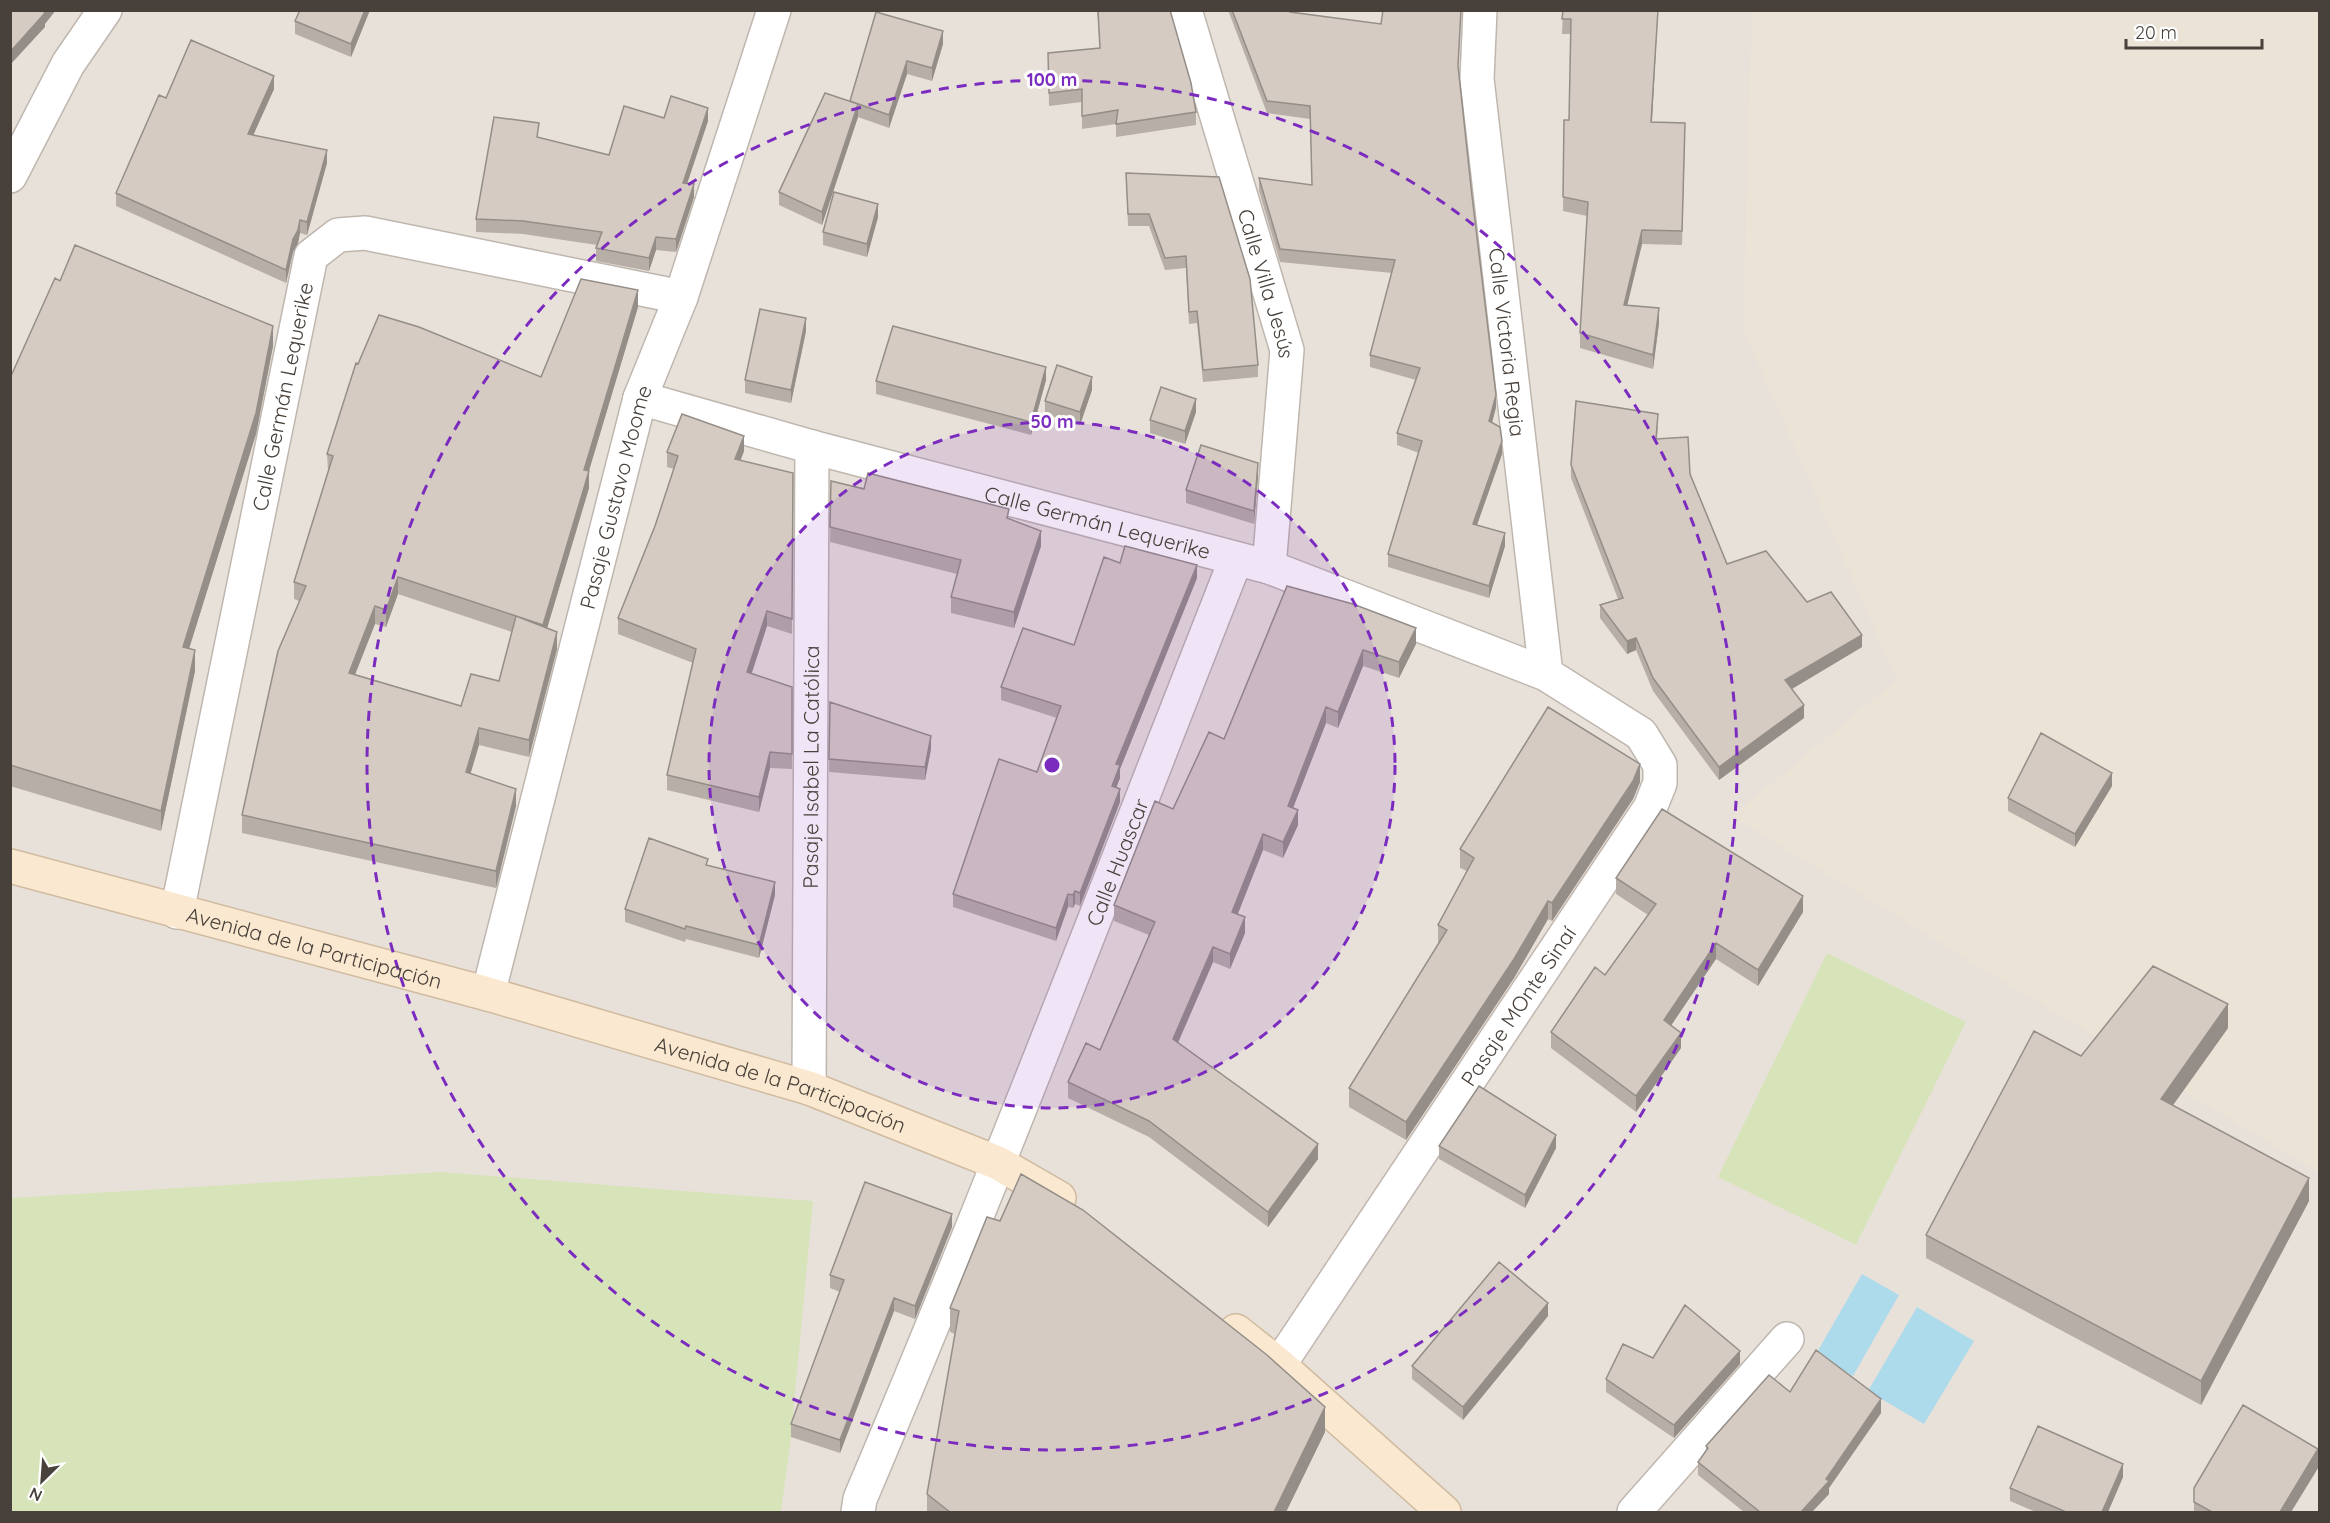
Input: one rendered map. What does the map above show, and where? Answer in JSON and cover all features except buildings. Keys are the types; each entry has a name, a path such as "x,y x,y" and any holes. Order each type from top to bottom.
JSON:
{"main road":[{"name":"Avenida de la Participación","path":"10,866 488,994 809,1088 998,1162 1084,1213"},
{"path":"1214,1314 1279,1365 1444,1512"}],"street":[{"path":"10,176 68,64 105,10"},
{"name":"Pasaje Gustavo Moome","path":"488,994 640,398 681,297 774,10"},
{"name":"Calle Villa Jesús","path":"1185,10 1287,351 1269,567"},
{"name":"Calle Victoria Regia","path":"1480,10 1477,79 1546,674"},
{"name":"Calle Germán Lequerike","path":"177,912 311,256 338,235 365,232 681,297"},
{"name":"Calle Germán Lequerike","path":"640,398 812,447 1269,567 1546,674"},
{"name":"Pasaje Isabel La Católica","path":"809,1088 812,447"},
{"name":"Calle Huascar","path":"865,1508 926,1343 1236,559"},
{"name":"Pasaje MOnte Sinaí","path":"1279,1365 1650,808 1660,783 1660,765 1641,734 1546,674"},
{"path":"1634,1512 1787,1339"}],"shaded area":[{"path":"11,11 2319,11 2319,1512 11,1512"},
{"path":"1752,11 2319,11 2319,1173 1732,816 1897,680 1743,329"}],"green space":[{"path":"1827,953 1966,1022 1856,1245 1718,1177"},
{"path":"441,1172 813,1201 791,1437 781,1512 11,1512 11,1198"}],"water":[{"path":"1862,1274 1899,1295 1853,1376 1816,1354"},
{"path":"1917,1307 1974,1341 1924,1424 1868,1391"}]}
